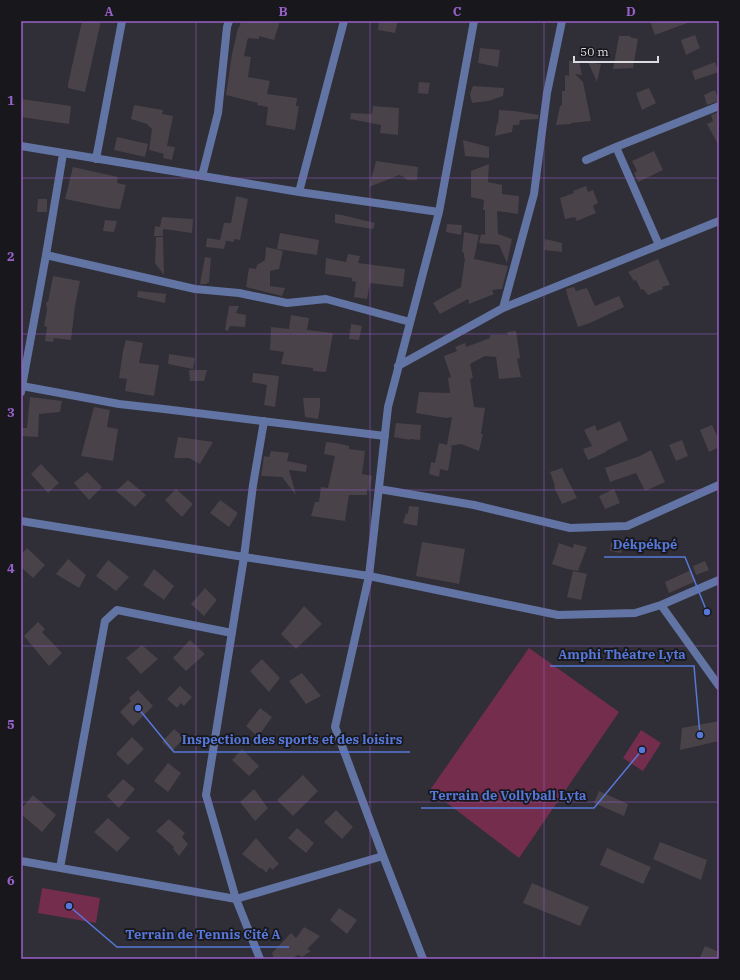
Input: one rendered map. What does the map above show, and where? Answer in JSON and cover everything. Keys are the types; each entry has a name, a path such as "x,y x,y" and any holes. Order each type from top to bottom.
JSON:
{"street":[{"path":"96,159 122,21"},
{"path":"202,176 218,113 227,27 229,21"},
{"path":"299,192 344,21"},
{"path":"423,959 335,727 369,576 388,407 439,212 474,21"},
{"path":"502,308 534,194 548,93 562,21"},
{"path":"586,160 616,146 719,106"},
{"path":"21,146 299,192 439,212"},
{"path":"616,146 659,245"},
{"path":"63,154 22,389 119,404 385,436"},
{"path":"398,366 502,308 719,221"},
{"path":"46,255 195,289 239,293 287,303 326,299 410,322"},
{"path":"260,959 236,899 206,795 264,421"},
{"path":"379,489 474,505 570,528 626,526 719,486"},
{"path":"21,521 369,576 558,615 635,613 661,605 719,580"},
{"path":"661,605 719,686"},
{"path":"60,868 105,621 117,610 232,633"},
{"path":"21,861 236,899 383,856"}],"shaded area":[{"path":"529,648 619,712 519,858 430,790"},
{"path":"641,730 661,743 643,771 623,758"},
{"path":"42,888 100,898 96,923 38,913"}],"building":[{"path":"82,21 101,21 85,92 68,88"},
{"path":"241,21 280,21 274,40 259,36 259,39 248,38 244,56 251,57 248,77 270,81 267,94 297,98 296,106 299,106 295,130 266,125 268,107 226,95 232,54"},
{"path":"379,21 398,21 395,33 378,30"},
{"path":"650,21 690,21 690,22 655,35"},
{"path":"695,35 700,48 686,55 681,40"},
{"path":"619,36 630,36 638,39 633,68 613,69"},
{"path":"480,48 500,50 498,67 478,63"},
{"path":"569,61 579,61 582,75 575,74 583,82 591,121 556,125 560,106 562,105 562,91 565,91 565,75 569,76"},
{"path":"588,62 601,64 597,82"},
{"path":"715,62 719,72 695,80 692,71"},
{"path":"419,82 430,83 428,94 418,93"},
{"path":"473,86 504,88 503,96 488,101 472,103 470,94"},
{"path":"649,88 656,103 642,110 636,93"},
{"path":"715,90 719,101 707,105 704,95"},
{"path":"21,99 71,106 69,124 21,117"},
{"path":"134,105 163,110 162,114 173,116 167,146 175,147 172,160 163,158 164,154 149,150 152,129 147,124 131,119"},
{"path":"373,106 399,108 398,135 380,133 381,125 350,119 351,113 372,114"},
{"path":"499,110 539,115 538,119 520,120 519,125 513,125 512,132 495,136"},
{"path":"719,112 719,146 707,124 713,121 711,115"},
{"path":"117,137 148,144 145,157 114,150"},
{"path":"463,140 489,147 489,158 465,156"},
{"path":"654,151 663,170 638,182 634,173 637,171 632,161"},
{"path":"376,161 418,167 417,180 407,180 399,175 369,187"},
{"path":"489,164 488,182 502,185 502,194 519,196 518,214 497,211 498,234 512,239 507,263 499,245 479,243 481,234 485,235 485,210 483,210 484,200 471,197 471,171"},
{"path":"73,167 118,177 117,183 126,185 120,209 65,199"},
{"path":"586,186 588,192 593,190 598,203 593,206 596,213 577,221 575,217 565,219 560,198 574,193 573,191"},
{"path":"236,196 248,199 240,240 234,239 234,242 220,240 224,223 231,223"},
{"path":"38,199 47,199 47,212 37,212"},
{"path":"335,214 375,223 373,229 335,223"},
{"path":"162,217 193,219 192,233 163,229 163,236 154,236 155,226 160,227"},
{"path":"105,220 117,221 114,232 103,231"},
{"path":"447,224 462,225 461,235 446,232"},
{"path":"464,232 479,235 474,259 508,266 502,289 492,290 494,294 469,304 468,299 440,314 433,303 461,287 465,258 464,253 462,252"},
{"path":"280,233 319,240 317,255 277,249"},
{"path":"156,237 163,237 164,275 155,263"},
{"path":"207,238 226,241 224,249 206,247"},
{"path":"545,239 562,243 562,252 544,250"},
{"path":"266,247 283,251 279,269 270,271 270,286 285,288 282,296 246,287 249,268 256,269 257,265 265,260"},
{"path":"348,254 360,256 358,263 405,269 403,287 370,283 367,299 354,297 356,282 352,281 352,278 325,274 326,258 346,262"},
{"path":"205,257 211,258 209,282 206,284 200,284"},
{"path":"658,259 670,285 662,287 663,289 648,295 643,289 641,290 636,280 634,281 628,272"},
{"path":"53,276 80,281 71,340 54,338 53,342 45,341 47,327 44,326 47,310 46,302 48,302"},
{"path":"574,287 576,291 587,288 595,306 619,296 624,307 578,327 566,289"},
{"path":"138,291 166,294 165,303 137,297"},
{"path":"229,306 239,306 236,313 246,315 245,327 230,326 228,331 225,330"},
{"path":"291,315 309,318 307,330 333,333 326,372 313,371 313,368 281,364 284,352 270,350 271,327 289,329"},
{"path":"351,324 362,326 359,340 349,339"},
{"path":"516,331 520,358 517,359 521,377 499,379 496,357 485,356 470,364 473,378 470,379 474,407 485,408 481,434 483,434 479,451 461,444 450,446 452,447 448,471 440,469 439,477 429,474 431,462 435,463 439,443 447,445 452,417 446,418 416,413 419,392 450,393 448,378 451,377 444,356 457,351 455,347 465,343 466,347 490,338 490,335 508,335 507,332"},
{"path":"126,340 143,343 139,363 159,365 154,396 125,391 127,379 119,378"},
{"path":"169,354 195,358 193,369 168,364"},
{"path":"189,370 207,370 204,381 190,381"},
{"path":"253,373 279,376 275,407 264,405 267,385 252,382"},
{"path":"30,397 62,401 60,412 39,414 38,437 21,436 21,428 27,428"},
{"path":"303,398 320,398 318,419 305,417"},
{"path":"94,407 110,410 107,427 118,429 113,461 81,456"},
{"path":"620,421 628,440 588,460 583,449 592,446 584,430 595,425 597,431"},
{"path":"396,423 421,425 420,440 394,437"},
{"path":"712,425 719,440 719,447 709,452 700,430"},
{"path":"178,437 213,442 200,464 189,458 174,458"},
{"path":"682,440 688,456 676,461 669,445"},
{"path":"326,442 349,446 349,449 365,451 362,474 372,476 370,489 367,489 367,495 349,495 345,521 311,516 315,502 319,502 321,487 328,488 335,456 324,454"},
{"path":"651,450 665,482 645,491 636,473 610,482 605,468 640,456"},
{"path":"271,451 289,453 287,461 307,465 306,472 289,470 296,495 282,477 261,476 264,456 269,457"},
{"path":"41,464 59,483 48,493 31,474"},
{"path":"562,468 577,498 562,504 554,487 555,486 550,472"},
{"path":"87,472 102,487 89,500 74,483"},
{"path":"128,480 146,495 135,507 116,491"},
{"path":"176,489 193,504 182,517 165,500"},
{"path":"614,489 620,503 605,509 599,496"},
{"path":"220,500 238,513 229,527 210,513"},
{"path":"409,506 419,507 417,526 403,523 406,513 408,514"},
{"path":"422,542 465,549 459,584 416,576"},
{"path":"559,543 573,548 574,544 587,547 578,571 552,564"},
{"path":"611,543 622,544 621,553 610,551"},
{"path":"27,548 45,565 33,578 21,567 21,555"},
{"path":"68,559 86,575 79,588 56,574"},
{"path":"108,560 129,577 116,591 96,576"},
{"path":"705,561 709,570 696,575 693,566"},
{"path":"154,569 174,586 164,600 143,585"},
{"path":"691,570 696,581 669,593 665,582"},
{"path":"573,571 587,574 581,600 567,597"},
{"path":"205,588 217,600 204,616 191,604"},
{"path":"304,606 322,624 296,649 281,634"},
{"path":"38,622 45,629 42,632 62,653 49,666 24,636"},
{"path":"190,640 205,654 186,671 173,658"},
{"path":"142,645 158,659 141,674 126,658"},
{"path":"262,659 280,678 269,692 250,671"},
{"path":"302,673 321,696 306,704 289,681"},
{"path":"180,686 192,697 184,706 181,703 177,708 167,699"},
{"path":"138,690 153,706 133,726 120,712 131,701 129,698"},
{"path":"260,708 272,717 258,737 246,726"},
{"path":"719,721 719,741 680,750 682,728"},
{"path":"174,729 184,738 172,751 162,742"},
{"path":"132,737 144,749 128,765 116,754"},
{"path":"242,749 259,766 249,776 232,760"},
{"path":"168,763 181,773 168,792 154,781"},
{"path":"303,775 318,791 293,816 277,800"},
{"path":"123,779 135,789 119,808 107,796"},
{"path":"254,789 268,808 255,821 240,802"},
{"path":"599,791 628,804 624,816 594,803"},
{"path":"33,795 56,815 42,832 21,814 21,809"},
{"path":"336,810 353,827 342,839 324,822"},
{"path":"108,818 130,838 117,852 94,832"},
{"path":"169,819 185,833 182,837 188,844 179,856 173,849 174,847 156,831"},
{"path":"297,828 314,843 306,853 288,838"},
{"path":"256,838 279,864 272,870 270,867 266,873 262,868 261,869 242,854"},
{"path":"660,842 707,860 701,880 653,859"},
{"path":"607,848 651,867 643,884 600,865"},
{"path":"532,883 589,907 580,926 523,903"},
{"path":"339,908 357,920 347,934 330,920"},
{"path":"304,927 320,936 307,949 311,951 302,957 298,955 290,959 274,959 272,953 291,933 296,938"},
{"path":"705,946 719,952 719,959 699,959"}],"place":[{"name":"Dékpékpé","path":"707,612"},
{"name":"Inspection des sports et des loisirs","path":"138,708"},
{"name":"Amphi Théatre Lyta","path":"700,735"},
{"name":"Terrain de Vollyball Lyta","path":"642,750"},
{"name":"Terrain de Tennis Cité A","path":"69,906"}]}
